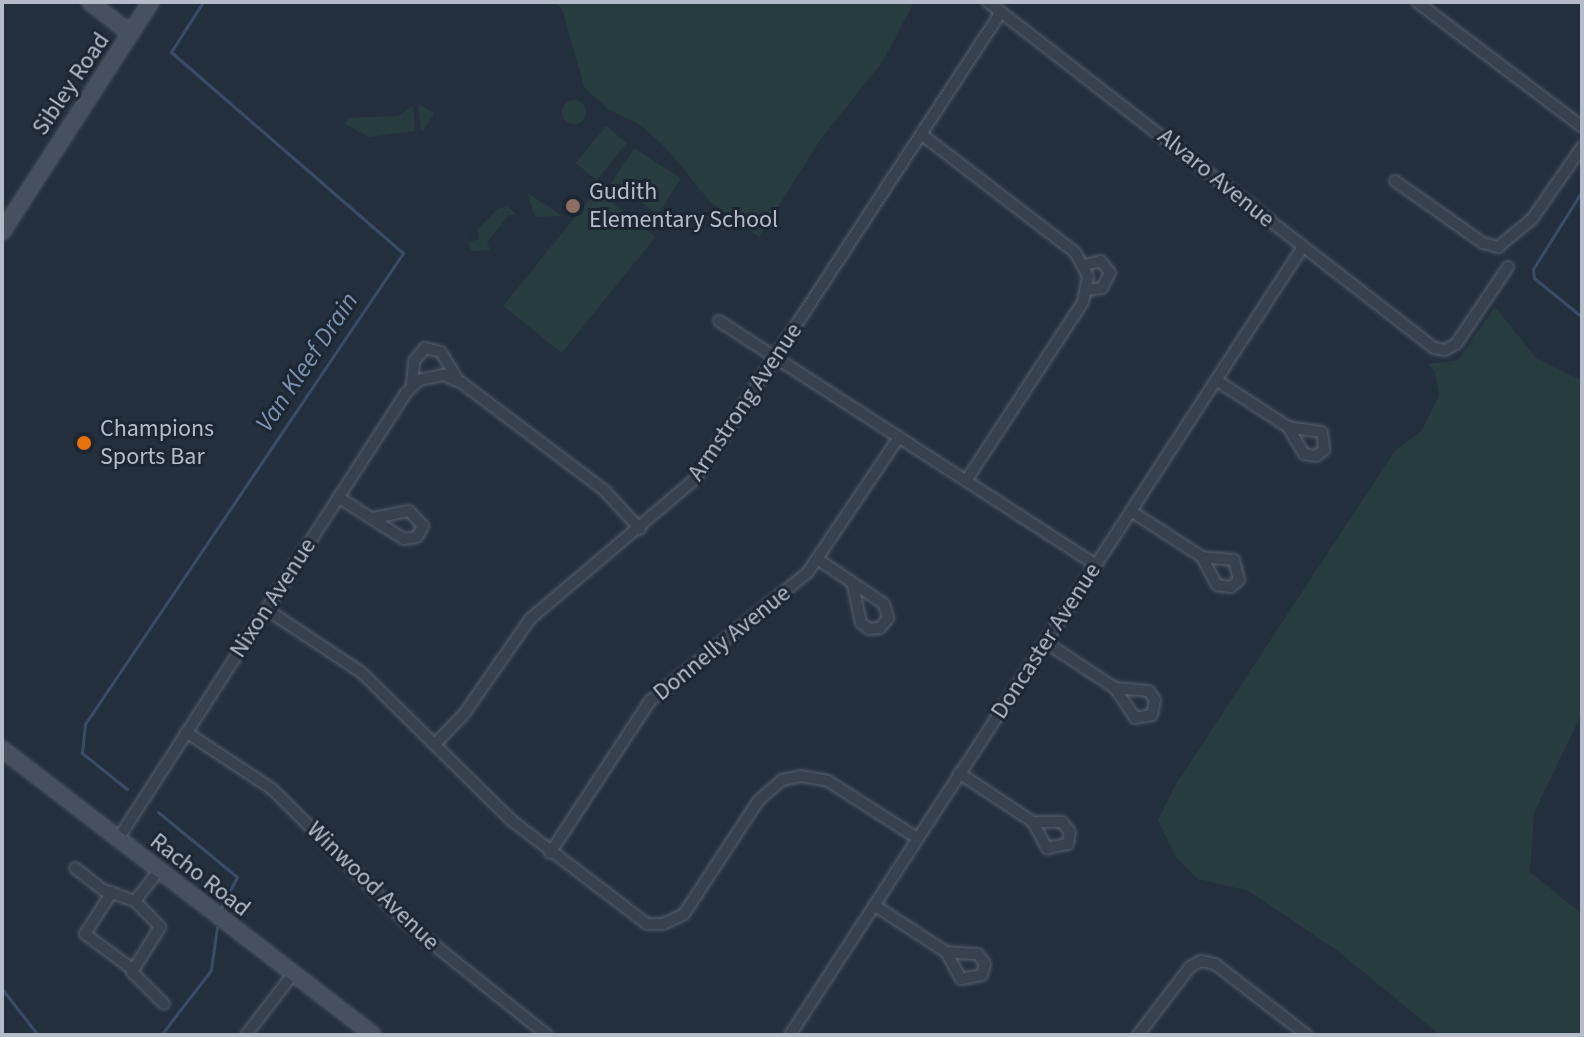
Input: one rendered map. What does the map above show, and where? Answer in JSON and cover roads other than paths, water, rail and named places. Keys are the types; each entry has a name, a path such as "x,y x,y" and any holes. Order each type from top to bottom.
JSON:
{"street":[{"path":"90,2 131,34"},
{"name":"Sibley Road","path":"2,232 151,2"},
{"name":"Alvaro Avenue","path":"988,2 1434,348 1445,350 1456,344 1508,267"},
{"path":"1417,2 1582,127"},
{"name":"Armstrong Avenue","path":"435,744 464,714 530,619 640,529 696,478 1001,12"},
{"path":"921,134 1075,252 1085,265 1087,290 966,481"},
{"path":"1395,181 1483,243 1498,247 1509,242 1532,219 1582,147"},
{"name":"Doncaster Avenue","path":"790,1035 1302,248"},
{"path":"1085,265 1101,261 1110,273 1102,288 1087,290"},
{"path":"719,321 1096,565"},
{"name":"Nixon Avenue","path":"118,839 412,385 416,356 429,347 441,352 458,381"},
{"path":"412,385 443,375 458,381 604,490 640,529"},
{"path":"1216,380 1288,427"},
{"name":"Donnelly Avenue","path":"550,853 650,701 819,560 899,437"},
{"path":"338,497 372,518 409,540 423,526 409,511 372,518"},
{"path":"1131,511 1202,557"},
{"path":"819,560 853,584 887,608 888,618 880,628 869,629 861,623 853,584"},
{"path":"266,609 361,672 487,799 550,853 635,918 658,925 690,907 759,800 782,780 801,776 828,781 917,838"},
{"path":"1045,642 1115,688"},
{"name":"Winwood Avenue","path":"186,732 272,789 408,924 547,1035"},
{"name":"Racho Road","path":"2,749 373,1035"},
{"path":"959,773 1033,822"},
{"path":"75,868 112,892 135,901 158,923 160,932 131,968"},
{"path":"135,901 159,870"},
{"path":"112,892 85,934 131,968 164,1004"},
{"path":"874,905 946,952"},
{"path":"1138,1035 1190,967 1201,961 1215,964 1307,1035"},
{"path":"246,1035 293,974"}],"waterway":[{"name":"Van Kleef Drain","path":"127,789 82,753 85,724 403,253 171,52 203,2"},
{"path":"1582,191 1533,269 1534,278 1582,317"},
{"name":"Van Kleef Drain","path":"158,812 237,877 222,907"},
{"name":"Van Kleef Drain","path":"161,1035 211,970 217,927"},
{"name":"Van Kleef Drain","path":"2,989 38,1035"}],"place":[{"name":"Gudith Elementary School","path":"573,206"},
{"name":"Champions Sports Bar","path":"84,443"}]}
